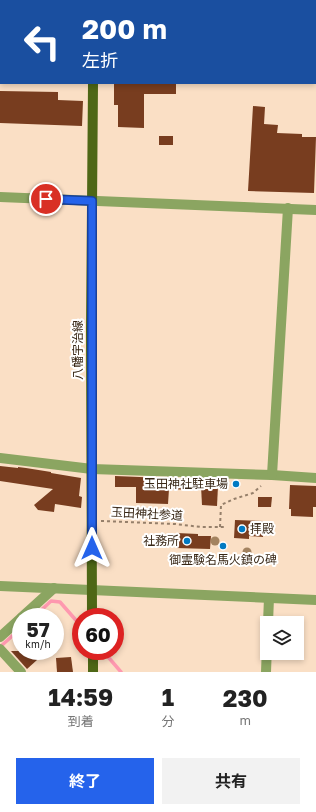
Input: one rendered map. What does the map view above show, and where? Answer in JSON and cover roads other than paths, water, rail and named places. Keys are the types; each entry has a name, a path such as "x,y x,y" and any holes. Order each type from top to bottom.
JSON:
{"main road":[{"name":"八幡宇治線","path":"92,608 91,329 93,84"},
{"path":"93,672 94,660"}],"street":[{"path":"0,197 316,210"},
{"path":"272,475 288,208"},
{"path":"0,458 92,469 272,475 316,478"},
{"path":"0,586 316,600"},
{"path":"32,608 54,588"},
{"path":"268,616 269,598"},
{"path":"0,637 12,626"},
{"path":"3,655 21,672"},
{"path":"266,660 266,672"}],"waterway":[{"path":"44,608 51,601 60,602 72,616"},
{"path":"0,647 12,636"},
{"path":"111,660 121,672"}],"place":[{"name":"玉田神社駐車場","path":"236,484"},
{"name":"拝殿","path":"242,529"},
{"name":"社務所","path":"187,541"},
{"name":"御霊験名馬火鎮の碑","path":"223,546"}]}
